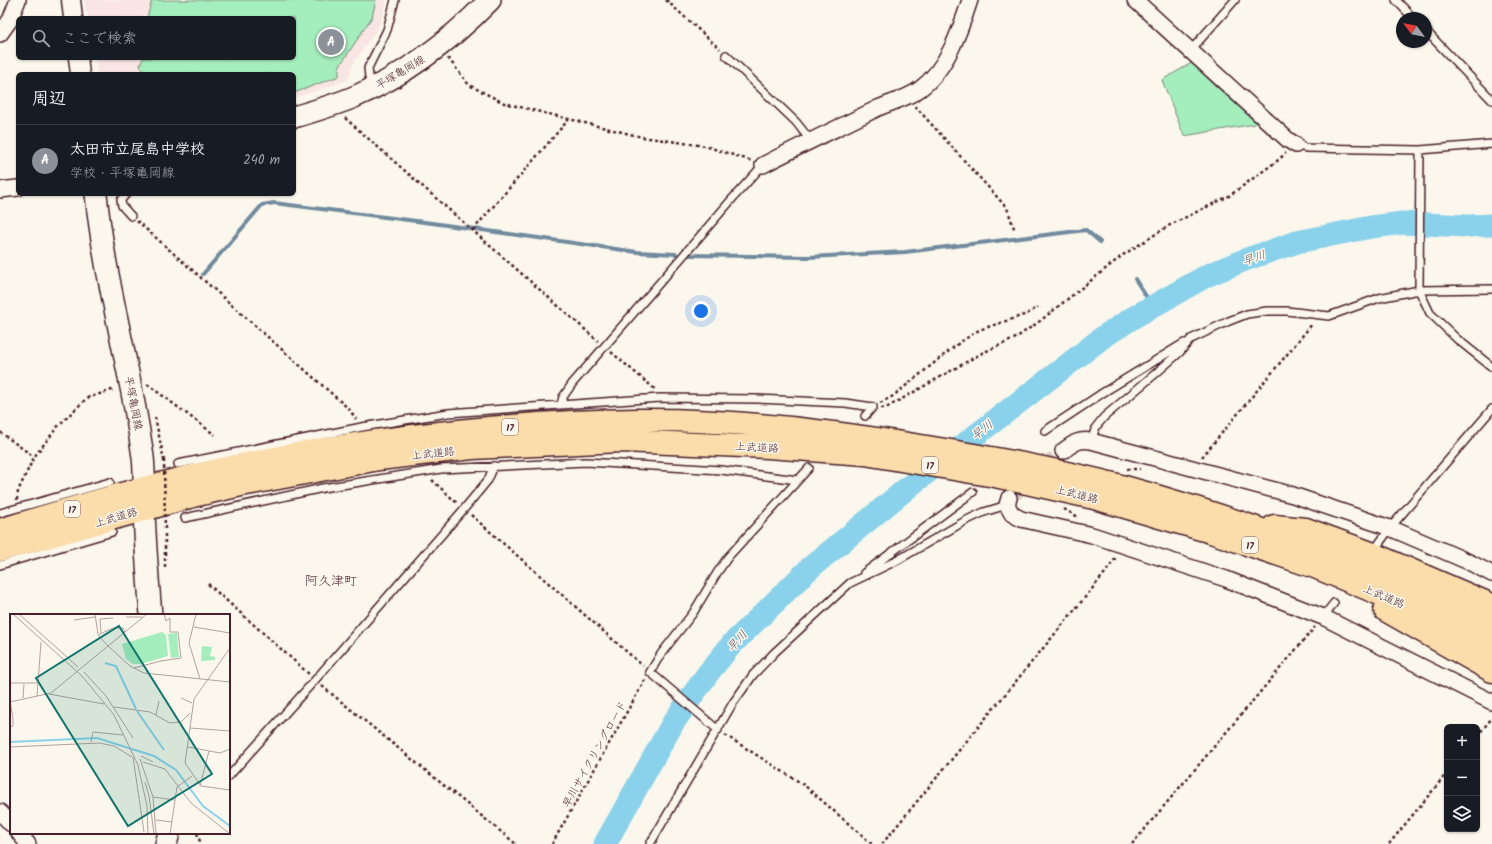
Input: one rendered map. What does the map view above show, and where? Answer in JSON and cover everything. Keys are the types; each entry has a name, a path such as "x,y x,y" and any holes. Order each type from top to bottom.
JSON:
{"highway":[{"name":"上武道路","path":"0,550 25,550 238,458 315,451 415,436 506,427 638,420 708,422 788,428 881,439 1011,461 1125,487 1245,523 1376,573 1492,628"},
{"name":"上武道路","path":"0,530 145,498 380,468 472,448 621,441 768,447 865,454 995,476 1094,498 1210,532 1315,567 1435,617 1492,649"},
{"path":"1245,523 1306,529 1371,553 1492,605"},
{"path":"1210,532 1254,556 1314,579 1392,613 1492,671"}],"main road":[{"name":"平塚亀岡線","path":"296,116 339,103 372,88 412,66 440,46 490,0"},
{"name":"平塚亀岡線","path":"96,196 101,236 114,309 137,418 143,458 151,614"},
{"path":"166,844 169,834"}],"street":[{"path":"0,34 10,20 18,0"},
{"path":"71,0 73,16"},
{"path":"763,165 920,89 936,72 950,53 961,29 970,0"},
{"path":"1135,0 1288,140 1296,145"},
{"path":"78,60 80,72"},
{"path":"0,190 16,188"},
{"path":"1063,451 1081,440 1091,441 1293,495 1390,528 1469,562 1492,574"},
{"path":"1008,501 1012,514 1021,519 1092,535 1125,545 1226,579 1323,618 1492,702"},
{"path":"0,812 10,823"},
{"path":"20,834 28,844"}],"lane":[{"path":"372,88 368,68 387,30 395,0"},
{"path":"1191,50 1235,0"},
{"path":"1396,0 1407,12"},
{"path":"1432,37 1492,100"},
{"path":"726,55 796,122 811,141"},
{"path":"1296,145 1306,148 1420,150 1492,144"},
{"path":"1420,150 1419,290 1424,303 1433,316 1457,339 1492,367"},
{"path":"561,404 566,391 763,165"},
{"path":"124,196 121,200 122,206 131,216"},
{"path":"1045,431 1104,392 1191,339 1229,320 1247,314 1267,311 1287,311 1329,316 1379,298 1419,290 1492,289"},
{"path":"1091,441 1096,427 1104,417 1165,365 1191,339"},
{"path":"178,464 238,458 362,427 448,413 660,398 757,399 845,403 873,407"},
{"path":"865,416 873,407"},
{"path":"1378,545 1390,528 1492,409"},
{"path":"185,518 323,488 380,468 428,471 494,466 586,462 721,470 798,480"},
{"path":"230,775 464,509 488,480 494,466"},
{"path":"716,729 652,673 661,654 693,613 728,557 809,468"},
{"path":"0,513 110,482"},
{"path":"650,844 716,729 753,675 775,652 850,583 973,492"},
{"path":"850,583 898,560 964,521 1008,501"},
{"path":"0,565 25,550 112,532"},
{"path":"1323,618 1334,603"}],"path":[{"path":"666,0 726,55"},
{"path":"440,46 469,85 504,103 642,137 705,146 763,165"},
{"path":"908,96 912,103 1006,208 1015,231"},
{"path":"339,103 347,121 605,347 656,389 660,398"},
{"path":"473,230 569,119"},
{"path":"873,407 886,408 982,353 1014,338 1040,321 1123,255 1170,225 1229,196 1277,161 1296,145"},
{"path":"131,216 350,409 362,427"},
{"path":"873,407 893,396 959,344 980,330 1027,314 1038,306"},
{"path":"1195,468 1205,452 1312,325 1316,314"},
{"path":"17,508 18,492 34,457 59,425 87,398 130,385 143,383 148,384 159,394 215,435"},
{"path":"154,414 164,460 165,571"},
{"path":"0,432 34,457"},
{"path":"428,471 432,479 464,509 652,673"},
{"path":"882,844 1105,574 1125,545"},
{"path":"208,584 315,680 516,844"},
{"path":"1132,844 1323,618"},
{"name":"早川サイクリングロード","path":"552,844 637,694 652,673"},
{"path":"1480,732 1492,718"},
{"path":"716,729 804,785 872,844"},
{"path":"1388,844 1444,777"},
{"path":"197,834 201,844"}],"shaded area":[{"path":"84,0 387,0 379,26 352,65 348,80 296,97 296,72 97,72 95,60 296,60 296,16 88,16"}],"green space":[{"path":"152,0 376,0 372,17 339,67 339,76 296,92 296,72 144,72 140,66 142,60 296,60 296,16 148,16"},
{"path":"1195,61 1259,120 1255,124 1184,136 1162,80"}],"waterway":[{"path":"203,274 262,205 274,203 432,223 637,252 676,254"},
{"name":"早川","path":"605,844 673,723 709,672 732,644 810,568 911,485 1103,337 1134,317 1208,275 1247,259 1297,242 1371,227 1403,223 1467,226 1492,225"},
{"path":"689,255 809,257 905,252 1086,230 1100,242"},
{"path":"1135,279 1153,307"}],"tunnel":[{"path":"1009,498 1063,451"}],"place":[{"name":"太田市立尾島中学校","path":"331,42"}],"district":[{"name":"阿久津町","path":"331,580"}]}
